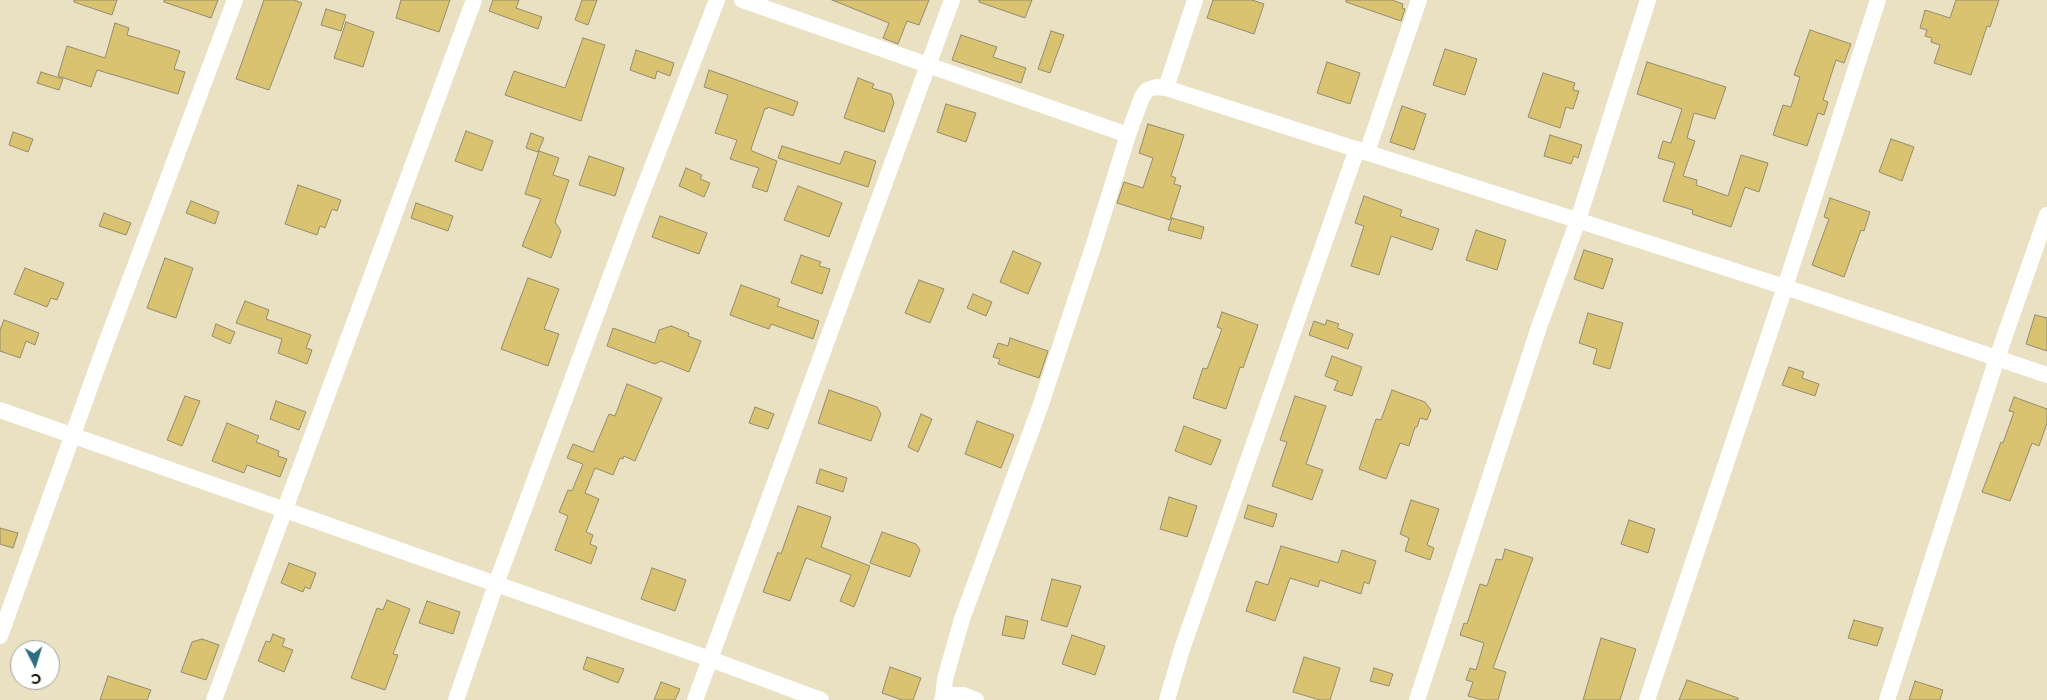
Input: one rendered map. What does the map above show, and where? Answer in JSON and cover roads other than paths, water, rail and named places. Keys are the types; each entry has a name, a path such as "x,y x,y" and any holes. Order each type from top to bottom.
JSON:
{"street":[{"path":"0,636 236,0"},
{"path":"214,700 474,0"},
{"path":"456,700 496,584 630,224 717,0"},
{"path":"742,0 1128,135"},
{"path":"695,700 952,0"},
{"path":"1166,88 1196,0"},
{"path":"1167,700 1185,640 1418,0"},
{"path":"1416,700 1539,327 1578,220 1648,0"},
{"path":"1647,700 1785,287 1878,0"},
{"path":"943,700 945,679 962,619 1040,407 1128,135 1142,97 1147,90 1156,87 1166,88 1578,220 2047,375"},
{"path":"1887,700 1997,358 2047,215"},
{"path":"0,410 710,659 821,700"},
{"path":"943,700 952,695 963,695 976,700"}]}
